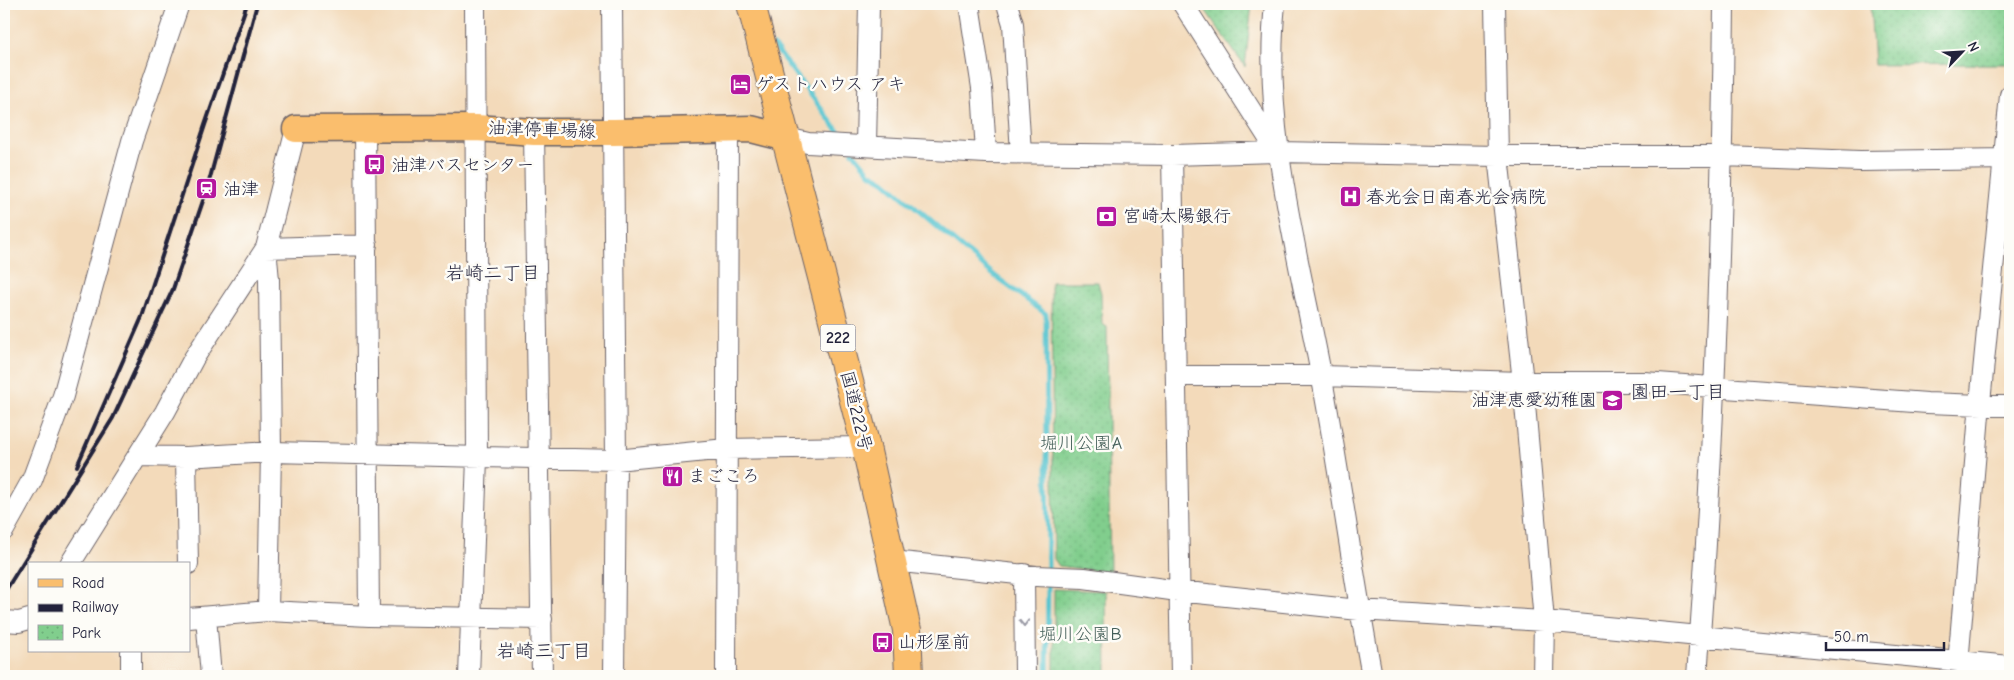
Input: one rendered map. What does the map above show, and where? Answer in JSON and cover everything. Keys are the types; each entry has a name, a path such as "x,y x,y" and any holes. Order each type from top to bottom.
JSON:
{"highway":[{"name":"国道222号","path":"750,4 787,138 866,446 906,630 909,676"}],"main road":[{"name":"油津停車場線","path":"296,129 476,128 534,132 614,132 751,129 787,138"}],"street":[{"path":"4,530 32,480 63,396 132,141 179,4"},
{"path":"469,676 477,458 475,4"},
{"path":"612,4 616,460 614,676"},
{"path":"866,145 869,4"},
{"path":"969,4 982,88 986,153"},
{"path":"1007,4 1012,24 1021,153"},
{"path":"1183,4 1277,152"},
{"path":"1275,4 1271,39 1277,152 1322,376 1359,610 1372,676"},
{"path":"1495,4 1498,156 1523,382 1544,621 1543,676"},
{"path":"1697,676 1715,386 1723,156 1724,4"},
{"path":"1958,669 1980,403 2007,159 2010,95"},
{"path":"365,128 369,616"},
{"path":"71,562 138,456 194,358 266,248 296,129"},
{"path":"726,676 728,129"},
{"path":"534,132 542,676"},
{"path":"787,138 808,143 986,153 1172,155 1277,152 1498,156 1723,156 1860,162 2007,159"},
{"path":"1172,155 1177,376 1178,591 1181,676"},
{"path":"266,248 366,245"},
{"path":"266,248 269,280 271,452 268,611"},
{"path":"1177,376 1322,376 1523,382 1644,382 2010,406"},
{"path":"138,456 186,457 271,452 369,456 616,460 726,449 866,446"},
{"path":"186,457 188,562"},
{"path":"892,561 1030,575 1084,578 1178,591 1359,610 1544,621 1700,635 1958,669 2010,666"},
{"path":"1025,676 1030,575"},
{"path":"211,676 198,618 268,611 369,616 542,619"},
{"path":"4,622 19,622 28,619"},
{"path":"131,652 131,676"}],"green space":[{"path":"1201,4 1252,4 1245,67"},
{"path":"1870,4 2010,4 2010,64 1874,65"},
{"name":"堀川公園A","path":"1051,282 1098,282 1101,293 1102,324 1107,327 1110,573 1059,566 1054,559"},
{"name":"堀川公園B","path":"1054,589 1106,591 1107,676 1054,676"}],"waterway":[{"path":"774,46 844,139"},
{"path":"853,152 870,173 884,181 995,276 1046,314 1048,572"},
{"path":"1047,676 1048,581"}],"railway":[{"path":"77,466 142,317 247,4"},
{"path":"4,593 113,418 173,289 207,189 257,4"}],"place":[{"name":"ゲストハウス アキ","path":"740,84"},
{"name":"油津バスセンター","path":"375,165"},
{"name":"油津","path":"207,189"},
{"name":"春光会日南春光会病院","path":"1350,197"},
{"name":"宮崎太陽銀行","path":"1107,216"},
{"name":"油津恵愛幼稚園","path":"1613,400"},
{"name":"まごころ","path":"672,476"},
{"name":"山形屋前","path":"882,642"}],"district":[{"name":"岩崎二丁目","path":"493,273"},
{"name":"園田一丁目","path":"1678,392"},
{"name":"岩崎三丁目","path":"544,651"}]}
